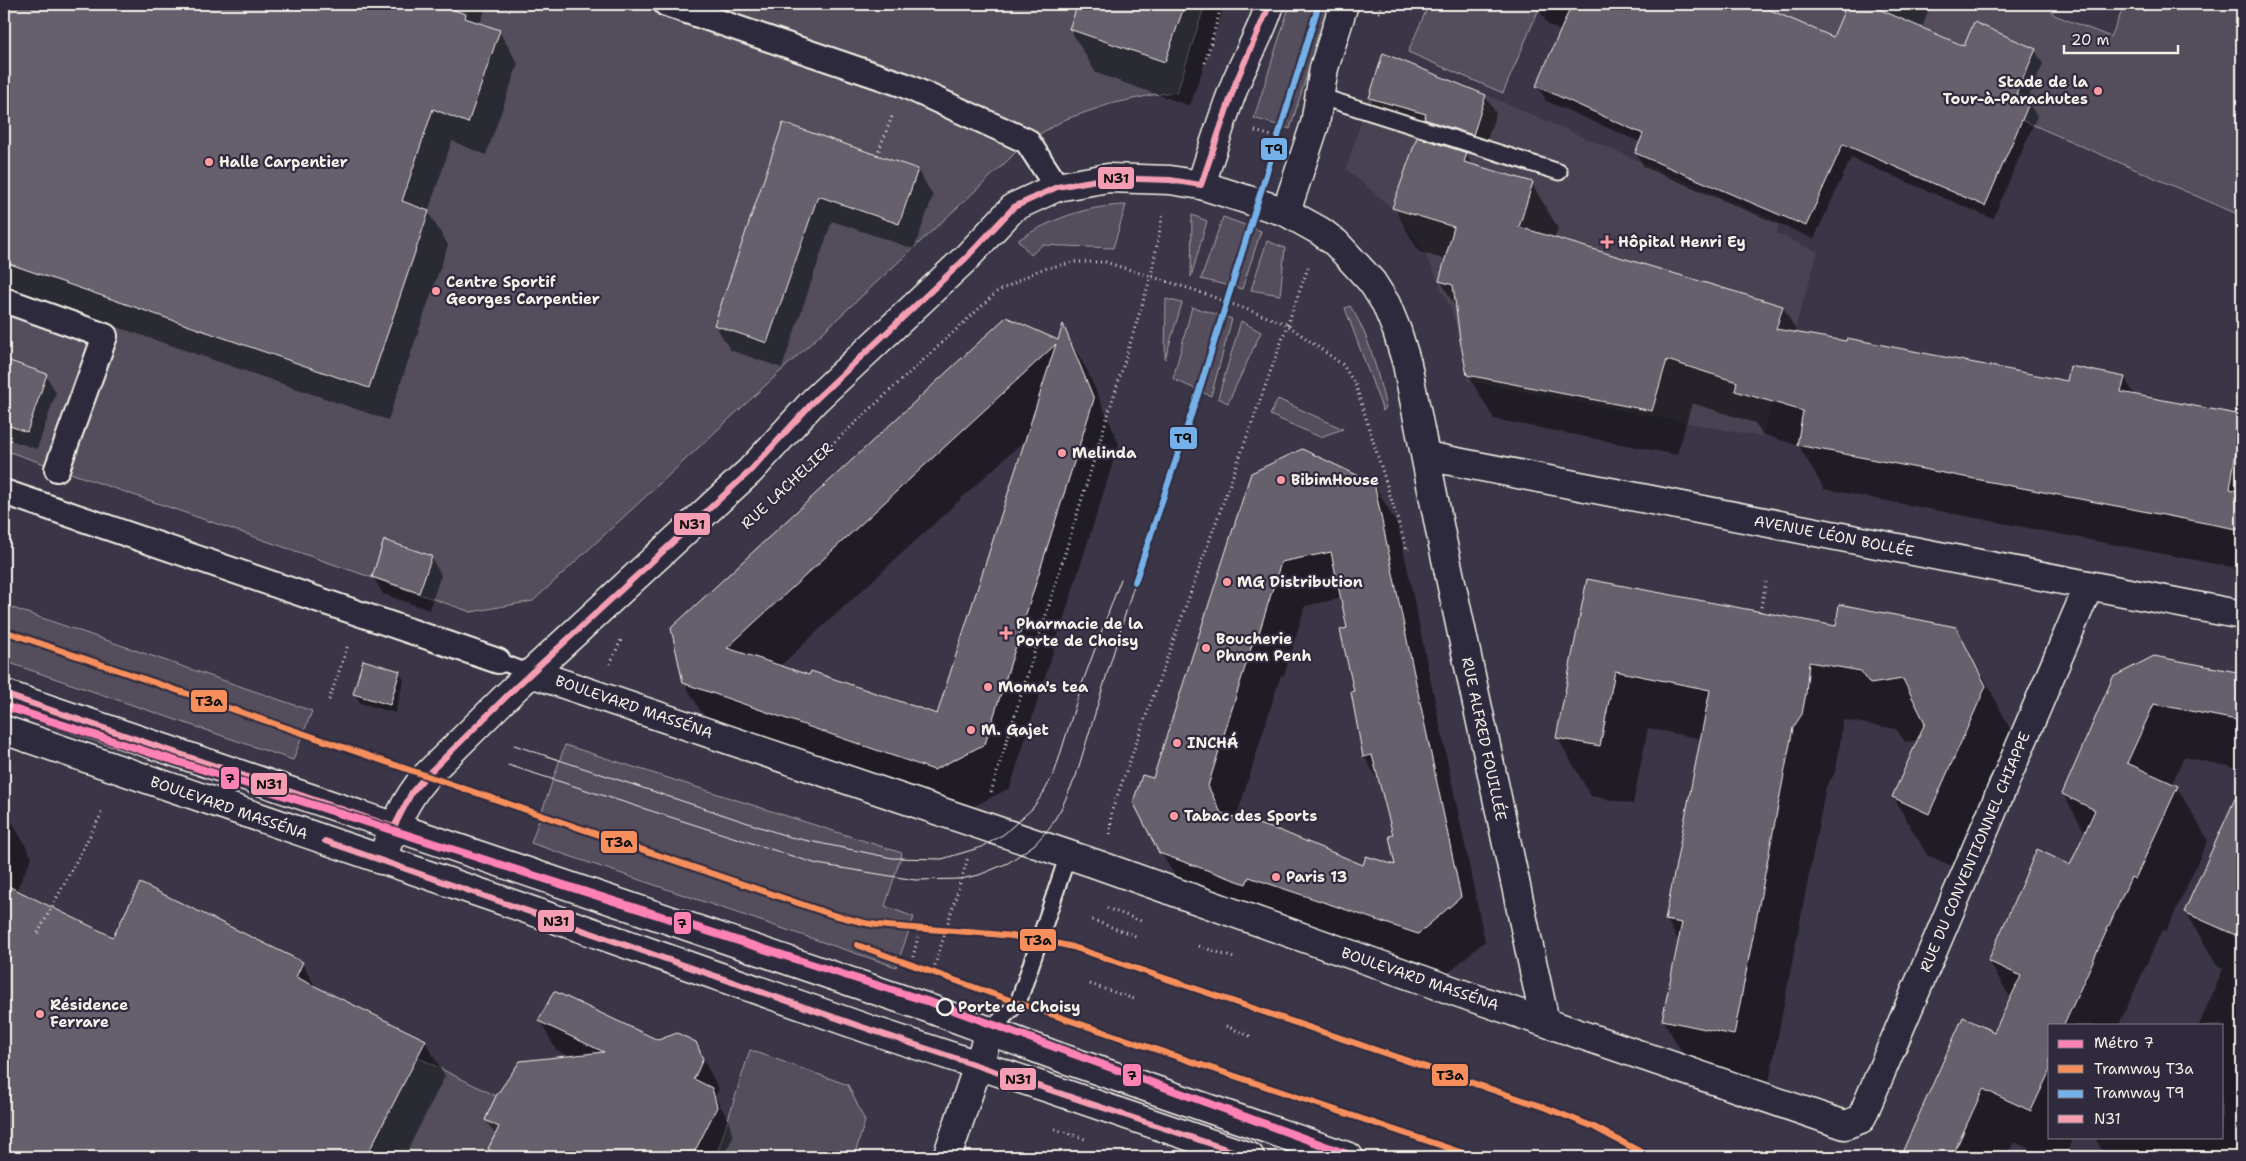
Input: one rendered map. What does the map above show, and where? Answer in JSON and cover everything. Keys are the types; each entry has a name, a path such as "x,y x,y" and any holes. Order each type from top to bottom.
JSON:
{"main road":[{"path":"381,860 394,827 412,792 425,777 531,673 750,471 814,400 966,258 1014,208 1057,187 1108,178 1170,180 1201,184 1221,120 1265,20 1270,4"},
{"path":"1286,212 1314,124 1324,68 1344,4"},
{"name":"RUE ALFRED FOUILLÉE","path":"1201,184 1286,212 1320,232 1336,244 1372,282 1386,304 1407,364 1545,1022"},
{"name":"AVENUE LÉON BOLLÉE","path":"1426,456 2242,615"},
{"name":"RUE DU CONVENTIONNEL CHIAPPE","path":"1861,1119 2089,585"},
{"name":"BOULEVARD MASSÉNA","path":"531,673 598,694 1110,869 1830,1121 1845,1125 1861,1119"},
{"path":"4,694 990,1030 1062,1058 1349,1157"},
{"name":"BOULEVARD MASSÉNA","path":"4,730 978,1066 1250,1157"},
{"path":"947,1157 990,1030"}],"street":[{"path":"666,4 904,85 1027,141 1057,187"},
{"path":"4,300 105,336 57,469"},
{"name":"BOULEVARD MASSÉNA","path":"4,492 498,661"}],"lane":[{"path":"1319,96 1559,172"},
{"name":"BOULEVARD MASSÉNA","path":"498,661 531,673"},
{"path":"990,1030 1018,1003 1068,855"}],"path":[{"path":"1249,129 1277,138"},
{"path":"877,155 887,130"},
{"path":"931,978 969,851 979,825 1151,276 1170,180"},
{"path":"1110,869 1111,813 1320,232"},
{"name":"RUE LACHELIER","path":"772,500 997,292 1039,270 1075,262 1105,262 1198,291 1286,324 1343,365 1356,386 1406,550 1414,548"},
{"path":"1760,612 1766,582"},
{"path":"598,694 619,641 627,634"},
{"path":"329,700 348,645"},
{"path":"38,934 102,813"},
{"path":"1107,908 1141,921"},
{"path":"1092,920 1136,936"},
{"path":"912,957 918,937"},
{"path":"1199,946 1234,958"},
{"path":"1090,984 1137,1000"},
{"path":"1226,1026 1252,1037"},
{"path":"1055,1129 1084,1139"}],"shaded area":[{"name":"Centre Sportif Georges Carpentier","path":"4,4 1205,4 1177,92 1110,104 1066,119 1027,141 533,601 471,612 4,450"},
{"path":"1290,4 1329,4 1290,129 1254,118"},
{"path":"1429,4 1541,4 1503,93 1408,52"},
{"name":"Stade de la Tour-à-Parachutes","path":"1756,4 2047,4 2054,15 2111,37 2125,4 2242,4 2242,216"},
{"name":"Hôpital Henri Ey","path":"1383,53 1486,95 1780,222 1776,233 1818,252 1762,437 1468,381 1461,342 1451,309 1427,257 1392,208 1346,169"},
{"path":"1126,205 1113,248 1042,245 1031,255 1018,240 1043,226 1069,215 1097,208"},
{"path":"1192,215 1207,221 1191,277"},
{"path":"1223,217 1261,231 1242,289 1201,279"},
{"path":"1267,241 1285,248 1280,295 1251,290"},
{"path":"1166,299 1182,303 1165,359"},
{"path":"1350,306 1368,342 1386,407 1383,411 1345,308"},
{"path":"1192,307 1232,319 1211,396 1173,379"},
{"path":"1241,321 1261,332 1228,403 1218,398"},
{"path":"1278,399 1343,429 1320,437 1270,415"},
{"path":"4,605 312,711 293,760 4,661"},
{"path":"565,745 902,853 885,906 914,917 896,967 531,843"},
{"path":"750,1050 848,1085 865,1121 854,1157 716,1157"},
{"path":"417,1057 496,1096 485,1120 499,1127 488,1149 504,1157 366,1157"}],"building":[{"name":"Halle Carpentier","path":"4,4 457,4 454,10 466,14 465,18 500,30 468,123 433,109 402,201 429,211 369,388 4,262"},
{"path":"1078,4 1185,4 1165,62 1069,29"},
{"path":"1572,4 1756,4 1833,37 1847,4 1867,4 1964,46 1974,22 2036,49 2016,94 2030,101 1985,206 1843,144 1806,226 1635,153 1643,134 1536,86"},
{"path":"1383,53 1486,95 1473,135 1424,119 1426,114 1369,98"},
{"path":"783,123 918,169 899,224 818,196 767,343 714,325"},
{"path":"1417,137 1467,153 1464,162 1533,182 1519,227 1783,306 1776,329 1846,341 1847,338 2067,381 2070,366 2125,377 2121,392 2242,415 2230,489 2242,492 2242,530 1797,445 1803,411 1735,391 1737,382 1667,360 1652,411 1467,375 1460,340 1453,285 1439,281 1454,227 1392,208"},
{"path":"1006,317 1058,340 1063,324 1094,399 985,744 934,770 683,683 671,628","holes":["1056,344 937,714 811,671 809,675 727,648"]},
{"path":"4,359 47,374 27,432 4,424"},
{"path":"1302,449 1374,483 1461,897 1418,934 1249,877 1246,884 1159,853 1133,802 1142,775 1153,778 1251,473","holes":["1331,552 1347,628 1340,630 1354,691 1351,692 1363,757 1372,755 1393,835 1389,836 1395,865 1366,856 1363,865 1281,831 1221,813 1208,786 1256,632 1259,633 1281,562"]},
{"path":"384,540 432,556 419,593 372,577"},
{"path":"1587,579 1836,626 1839,604 1956,627 1986,686 1929,814 1892,797 1925,723 1903,679 1870,684 1861,671 1809,662 1802,714 1793,728 1734,1035 1662,1020 1682,923 1665,920 1710,690 1615,671 1600,746 1556,738"},
{"path":"2154,656 2242,673 2242,721 2154,704 2127,763 2178,786 2135,879 2131,877 2064,1024 2048,1024 2048,1074 2031,1111 1983,1089 1952,1157 1900,1157 1963,1017 1994,1032 2021,976 1988,961 2037,849 2070,865 2095,810 2062,794 2113,677"},
{"path":"363,660 400,671 390,705 353,694"},
{"path":"2242,783 2242,938 2184,912"},
{"path":"140,883 303,962 296,977 426,1040 366,1157 4,1157 4,884 113,937"},
{"path":"554,991 658,1040 677,1033 696,1042 703,1059 694,1079 712,1088 717,1107 692,1157 504,1157 488,1149 499,1127 485,1120 496,1096 520,1061 604,1052 538,1021"}],"tram line":[{"name":"T9","path":"1135,582 1199,391 1319,4"},
{"path":"514,745 790,837 892,858 942,859 982,847 1004,834 1032,809 1044,792 1055,771 1082,684 1121,579"},
{"path":"508,765 817,864 915,880 961,879 979,875 1008,863 1035,844 1050,827 1061,809 1076,776 1135,582"},
{"name":"T3a","path":"4,631 833,915 872,924 1001,935 1073,947 1549,1109 1594,1127 1650,1157"},
{"name":"T3a","path":"857,945 1018,1003 1475,1157"}],"metro line":[{"name":"7","path":"4,706 945,1007 1355,1157"}],"transit line":[{"name":"N31","path":"4,694 394,827 412,792 425,777 516,687 750,471 814,401 966,258 1014,207 1057,187 1108,178 1170,180 1201,185 1236,82 1270,4"},
{"name":"N31","path":"325,841 871,1030 1250,1157"}],"place":[{"name":"Stade de la Tour-à-Parachutes","path":"2098,91"},
{"name":"Halle Carpentier","path":"209,162"},
{"name":"Hôpital Henri Ey","path":"1607,242"},
{"name":"Centre Sportif Georges Carpentier","path":"436,291"},
{"name":"Melinda","path":"1062,453"},
{"name":"BibimHouse","path":"1281,480"},
{"name":"MG Distribution","path":"1227,582"},
{"name":"Pharmacie de la Porte de Choisy","path":"1006,633"},
{"name":"Boucherie Phnom Penh","path":"1206,648"},
{"name":"Moma's tea","path":"988,687"},
{"name":"M. Gajet","path":"971,730"},
{"name":"INCHÁ","path":"1177,743"},
{"name":"Tabac des Sports","path":"1174,816"},
{"name":"Paris 13","path":"1276,877"},
{"name":"Porte de Choisy","path":"945,1007"},
{"name":"Résidence Ferrare","path":"40,1014"}]}
